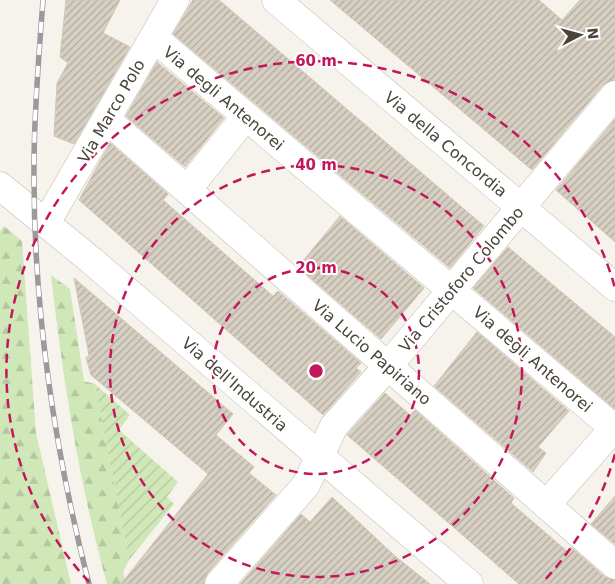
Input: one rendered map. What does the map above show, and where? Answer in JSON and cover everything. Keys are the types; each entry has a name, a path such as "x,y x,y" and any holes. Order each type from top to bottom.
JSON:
{"street":[{"name":"Via Marco Polo","path":"46,223 176,0"},
{"name":"Via della Concordia","path":"276,0 615,287"},
{"name":"Via degli Antenorei","path":"154,38 614,429"},
{"name":"Via Cristoforo Colombo","path":"219,584 306,485 334,426 388,366 615,95"},
{"path":"187,190 246,116"},
{"name":"Via Lucio Papiriano","path":"106,120 615,565"},
{"name":"Via dell'Industria","path":"0,186 46,223 469,584"},
{"path":"546,504 614,429"}],"green space":[{"path":"4,226 22,241 36,433 71,584 0,584 0,231"},
{"path":"51,275 70,289 84,381 95,384 129,560 123,572 126,584 107,584 97,546 73,431"},
{"path":"95,384 130,415 119,430 178,482 167,497 174,504 129,560"}],"building":[{"path":"66,0 120,0 103,33 130,47 74,144 54,136 57,83 68,63 60,57"},
{"path":"193,0 219,0 484,226 450,268 173,34"},
{"path":"330,0 539,0 562,20 580,0 615,0 615,80 603,85 532,170"},
{"path":"157,62 224,118 185,167 126,116"},
{"path":"615,119 615,242 556,190"},
{"path":"110,143 168,194 163,200 273,296 278,291 361,363 356,368 361,372 323,415 79,200"},
{"path":"340,216 424,288 381,339 298,267"},
{"path":"508,247 615,337 615,409 473,288"},
{"path":"74,278 233,414 216,435 254,467 249,473 276,495 207,574 204,584 121,584 208,474 91,375 86,358 89,355"},
{"path":"477,332 569,411 538,447 546,453 533,472 434,386"},
{"path":"385,393 410,415 415,410 514,498 511,503 568,552 571,547 605,577 615,580 615,584 519,584 347,435"},
{"path":"615,496 615,544 591,524"},
{"path":"332,497 395,556 430,584 240,584 301,514 310,522"}],"railway":[{"path":"43,0 34,145 37,272 48,377 56,429 89,584"}]}
